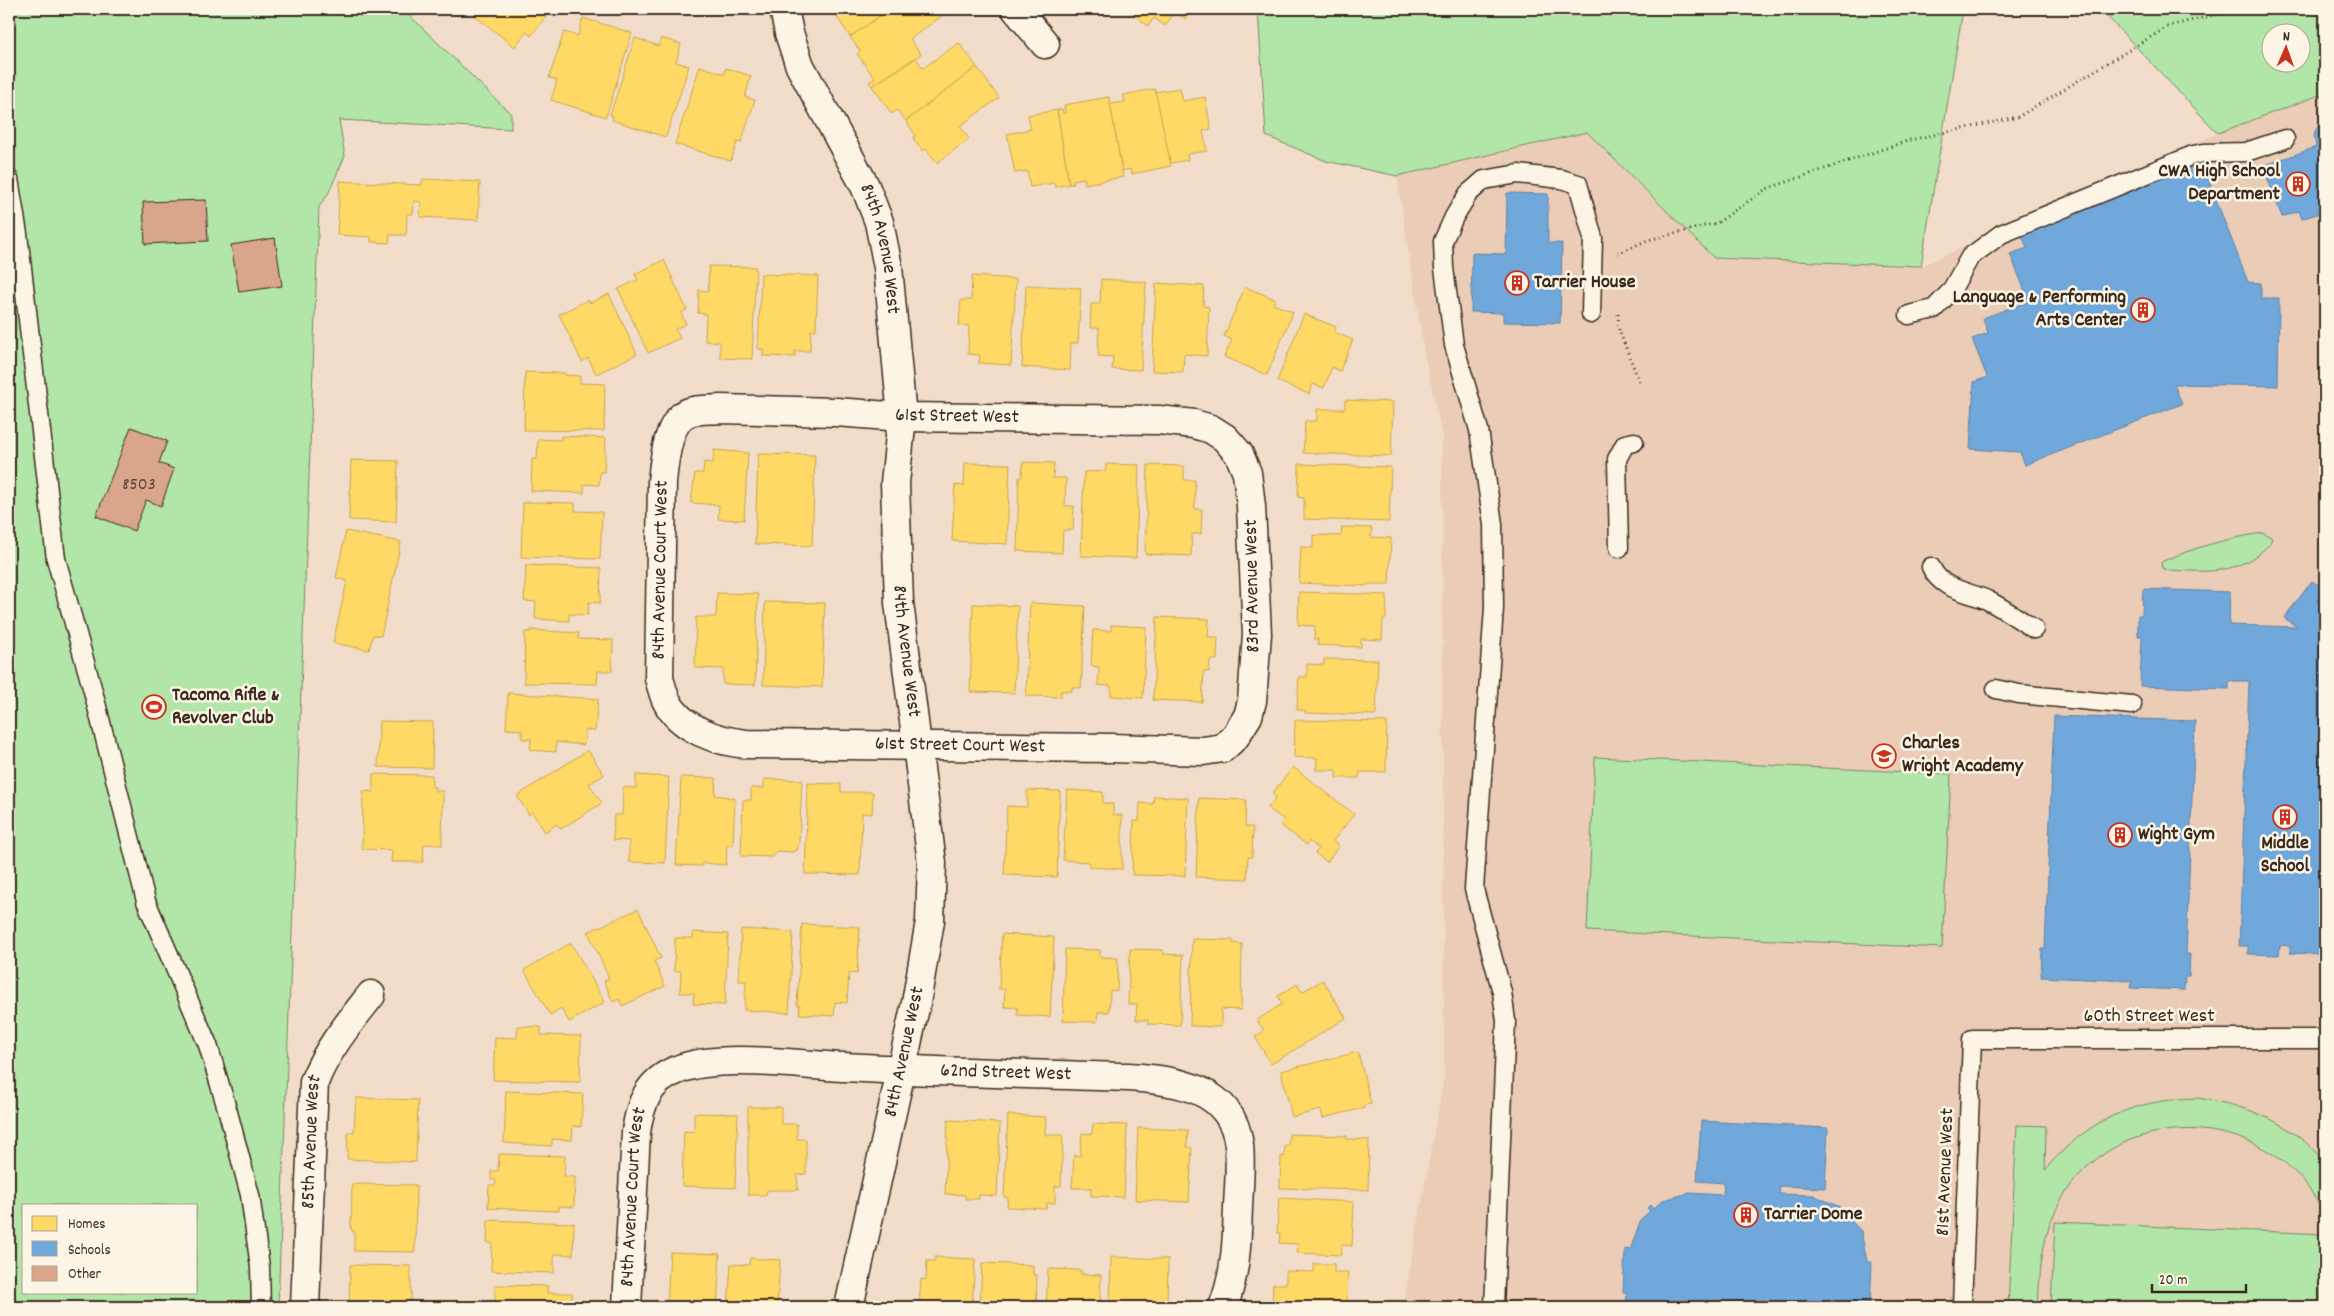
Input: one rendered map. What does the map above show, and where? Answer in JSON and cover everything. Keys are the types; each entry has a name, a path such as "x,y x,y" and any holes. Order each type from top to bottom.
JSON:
{"street":[{"name":"84th Avenue West","path":"784,9 789,33 800,66 865,186 879,222 888,267 902,417 895,483 899,603 932,863 932,897 919,986 849,1307"},
{"path":"1016,9 1045,44"},
{"name":"61st Street West","path":"686,414 720,409 836,412 902,417 1159,420 1211,428 1224,438"},
{"name":"84th Avenue Court West","path":"686,414 673,431 665,450 662,482 658,651 659,678 665,699 672,711 687,722"},
{"name":"83rd Avenue West","path":"1224,438 1239,454 1247,473 1251,506 1257,634 1252,701 1248,716 1235,737"},
{"name":"61st Street Court West","path":"687,722 709,736 724,742 746,744 917,745 1202,752 1223,748 1235,737"},
{"name":"85th Avenue West","path":"305,1307 314,1082 323,1061 334,1043 371,995"},
{"name":"62nd Street West","path":"650,1089 664,1076 675,1070 686,1066 717,1062 1128,1077 1176,1082 1193,1086 1206,1094 1227,1112 1233,1122 1240,1159 1237,1244 1232,1279 1223,1307"},
{"name":"84th Avenue Court West","path":"627,1307 636,1132 639,1114 650,1089"}],"lane":[{"path":"1909,315 1934,310 1952,291 1970,257 2001,234 2193,155 2204,152 2246,152 2285,139"},
{"path":"1494,1307 1506,1021 1502,992 1474,888 1494,608 1493,524 1479,430 1454,345 1444,268 1444,241 1454,217 1468,194 1484,180 1518,174 1562,179 1578,184 1593,238 1591,314"},
{"path":"9,179 18,234 56,559 93,691 146,901 208,1045 228,1112 250,1195 260,1267 261,1307"},
{"path":"1619,548 1617,459 1625,444 1634,442"},
{"path":"1931,567 1934,575 1944,583 1987,600 2034,629"},
{"path":"1996,689 2019,694 2132,705"},
{"name":"60th Street West","path":"1972,1039 2325,1039"},
{"name":"81st Avenue West","path":"1962,1307 1972,1039"}],"path":[{"path":"1618,261 1618,253 1648,240 1717,223 1766,189 1910,140 2018,117 2169,26 2239,9"},
{"path":"1618,312 1619,330 1639,381"}],"shaded area":[{"name":"Charles Wright Academy","path":"2325,93 2325,1307 1403,1307 1444,1077 1442,435 1424,352 1397,176 1587,132 1714,258 1921,266 2218,133"}],"green space":[{"name":"Tacoma Rifle & Revolver Club","path":"9,9 403,9 511,114 511,129 339,120 345,156 328,194 319,207 278,1307 9,1307"},
{"path":"1258,9 1963,9 1921,266 1714,258 1587,132 1397,176 1326,161 1266,136"},
{"path":"2100,9 2325,9 2325,93 2218,133"},
{"path":"2263,533 2272,538 2268,546 2246,562 2235,566 2213,571 2166,570 2162,568 2161,563 2163,561 2188,551 2225,540"},
{"path":"1595,757 1951,774 1942,948 1587,931"},
{"path":"2197,1098 2233,1105 2267,1118 2283,1126 2312,1149 2325,1163 2325,1219 2306,1184 2278,1158 2245,1140 2208,1131 2170,1130 2133,1139 2099,1157 2071,1185 2054,1213 2042,1258 2038,1307 2008,1307 2017,1125 2046,1126 2045,1170 2077,1138 2112,1116 2131,1108 2152,1103"},
{"path":"2055,1222 2323,1234 2320,1307 2051,1307"}],"building: Homes":[{"path":"474,9 552,9 531,36 526,32 515,47 471,13"},
{"path":"832,9 890,9 850,37"},
{"path":"890,9 943,9 946,13 910,39 921,54 872,86 869,82 875,78 857,54 860,51 850,37"},
{"path":"1127,9 1193,9 1185,19 1175,12 1165,26 1154,18 1148,26"},
{"path":"583,18 632,33 606,117 551,100 557,80 549,78 564,32 578,36"},
{"path":"635,38 659,46 661,38 681,44 676,62 689,66 666,137 612,120 613,116 610,115"},
{"path":"959,43 977,67 906,121 897,110 892,114 872,86 916,58 923,68"},
{"path":"700,66 724,74 726,68 751,76 745,97 755,100 741,143 737,142 731,161 675,144"},
{"path":"977,67 999,98 960,126 969,139 937,163 926,149 922,151 913,138 916,136 906,121"},
{"path":"1180,88 1183,101 1205,97 1211,129 1203,131 1207,151 1187,154 1188,160 1170,163 1155,92"},
{"path":"1155,89 1171,166 1132,174 1130,169 1122,171 1110,104 1125,102 1123,95"},
{"path":"1109,97 1123,177 1085,184 1084,178 1073,180 1074,184 1069,184 1057,110 1062,109 1063,113 1065,113 1064,105"},
{"path":"1057,110 1069,184 1055,187 1054,183 1030,187 1027,171 1015,173 1007,134 1031,129 1028,115"},
{"path":"423,179 480,182 478,220 420,217 421,202 414,201 413,214 407,214 406,235 390,235 389,243 371,242 371,237 337,235 340,181 421,185"},
{"path":"664,260 687,310 681,313 686,324 675,329 680,338 648,353 618,289 638,280 635,274"},
{"path":"709,266 756,267 752,359 720,358 720,342 705,341 706,314 698,313 699,290 708,291"},
{"path":"761,274 818,276 816,330 811,330 810,351 795,351 795,357 763,356 763,349 758,349"},
{"path":"972,276 1016,279 1011,365 979,363 980,355 968,354 969,326 959,325 961,300 971,300"},
{"path":"1101,279 1146,282 1141,370 1112,369 1113,357 1098,356 1099,328 1090,328 1091,304 1100,304"},
{"path":"1156,283 1204,286 1203,306 1209,307 1207,356 1184,354 1183,372 1152,371"},
{"path":"1026,285 1081,288 1078,343 1071,343 1070,370 1022,367"},
{"path":"1245,287 1275,299 1273,304 1293,312 1267,375 1224,357 1232,340 1224,336"},
{"path":"609,294 637,354 596,374 588,358 582,362 559,314 588,300 590,303"},
{"path":"1304,314 1336,327 1334,332 1353,340 1340,371 1332,367 1324,388 1313,384 1309,394 1277,381"},
{"path":"525,372 565,373 565,375 580,376 580,383 605,384 604,431 524,430"},
{"path":"1345,400 1393,402 1391,456 1303,453 1305,421 1317,421 1317,409 1345,409"},
{"path":"561,436 606,438 604,472 600,472 599,485 584,484 584,493 531,491 532,459 537,459 538,439 561,440"},
{"path":"714,450 748,453 744,520 718,519 719,505 691,503 695,473 703,473 704,462 713,463"},
{"path":"758,454 815,455 812,546 755,544"},
{"path":"351,460 398,461 396,522 349,520"},
{"path":"1023,462 1054,463 1053,478 1066,478 1065,506 1074,506 1073,530 1063,530 1062,553 1017,551 1019,477 1022,477"},
{"path":"965,463 1010,464 1007,544 952,541 955,485 964,486"},
{"path":"1106,464 1139,465 1136,558 1081,556 1084,472 1105,471"},
{"path":"1299,464 1391,467 1389,522 1304,519 1304,498 1298,497"},
{"path":"1148,465 1184,466 1184,480 1195,480 1195,509 1202,509 1201,534 1192,534 1191,556 1145,554"},
{"path":"523,503 575,503 575,511 602,512 600,559 521,557"},
{"path":"1342,527 1372,528 1371,537 1391,538 1389,584 1368,584 1365,586 1299,583 1301,547 1313,548 1313,535 1341,536"},
{"path":"346,531 401,542 381,636 373,635 369,650 333,643 347,581 336,578"},
{"path":"526,565 601,568 600,603 589,602 588,615 569,614 569,621 535,619 536,602 524,601"},
{"path":"1299,592 1387,595 1386,619 1383,619 1382,640 1361,639 1361,647 1318,645 1318,639 1314,639 1315,626 1298,625"},
{"path":"717,593 758,594 755,685 723,684 723,669 695,668 696,617 716,617"},
{"path":"765,602 825,603 822,687 763,685"},
{"path":"1030,603 1085,606 1081,688 1072,687 1072,691 1061,691 1061,697 1026,696"},
{"path":"973,604 1018,606 1014,693 970,692"},
{"path":"1157,617 1209,619 1208,637 1218,637 1217,660 1210,660 1209,672 1204,671 1202,702 1153,700"},
{"path":"1111,625 1146,627 1143,698 1111,696 1111,686 1098,685 1099,667 1091,666 1093,630 1111,631"},
{"path":"531,630 579,633 578,639 613,640 612,671 598,671 597,684 524,683 525,632 531,632"},
{"path":"1324,659 1378,660 1376,715 1305,713 1305,710 1297,710 1299,677 1307,677 1307,664 1324,665"},
{"path":"508,693 598,699 595,731 585,730 584,745 556,742 556,752 530,750 531,739 522,739 522,730 506,729"},
{"path":"1295,720 1387,722 1386,772 1360,772 1359,778 1336,778 1336,770 1316,770 1317,758 1294,757"},
{"path":"379,721 433,722 432,768 378,767"},
{"path":"588,750 604,775 589,784 602,803 561,829 557,824 545,832 532,812 529,815 517,796"},
{"path":"1293,767 1354,814 1333,841 1339,846 1327,862 1315,853 1319,849 1309,841 1307,845 1280,825 1284,820 1268,808 1276,797 1272,794"},
{"path":"373,774 432,775 432,787 435,787 435,791 443,791 442,845 424,844 423,862 391,862 392,850 362,849 363,791 373,792"},
{"path":"636,775 669,777 665,863 629,862 629,841 613,840 614,815 622,815 623,787 636,788"},
{"path":"681,777 716,778 715,795 735,798 733,845 727,845 726,865 702,863 702,866 676,865"},
{"path":"764,779 802,780 799,844 797,850 792,852 776,851 772,857 741,856 743,800 751,800 751,788 764,788"},
{"path":"808,783 841,784 841,792 873,792 872,814 862,813 860,875 805,874"},
{"path":"1027,790 1060,791 1057,877 1004,875 1007,806 1027,807"},
{"path":"1067,790 1103,792 1103,803 1113,804 1113,815 1122,815 1122,869 1089,867 1089,862 1063,860"},
{"path":"1154,796 1188,798 1185,876 1132,875 1134,821 1139,821 1140,803 1153,804"},
{"path":"1199,798 1246,800 1245,827 1253,827 1252,857 1248,857 1247,879 1196,877"},
{"path":"638,909 661,958 654,961 665,986 622,1006 619,999 613,1002 604,981 609,978 588,932"},
{"path":"802,924 860,927 857,974 849,973 847,1003 835,1002 834,1016 799,1014 800,1005 797,1005"},
{"path":"741,929 793,932 789,1013 744,1010 746,981 739,981"},
{"path":"693,932 728,934 725,1005 693,1004 694,993 680,993 681,971 674,971 675,938 693,938"},
{"path":"1002,934 1054,937 1050,1017 1017,1015 1018,1008 1004,1007 1005,989 999,989"},
{"path":"1192,939 1233,940 1233,943 1242,944 1241,1010 1221,1009 1221,1027 1190,1026"},
{"path":"571,943 605,1002 569,1022 561,1008 550,1015 524,970"},
{"path":"1065,949 1100,950 1100,957 1118,958 1117,991 1110,990 1109,1012 1098,1012 1097,1022 1063,1021"},
{"path":"1130,949 1163,950 1163,954 1183,955 1180,1025 1148,1024 1148,1020 1136,1020 1137,1004 1128,1004"},
{"path":"1323,980 1346,1018 1271,1064 1255,1037 1264,1031 1257,1020 1282,1004 1278,996 1297,984 1302,992"},
{"path":"518,1026 541,1027 541,1035 581,1036 580,1082 493,1080 495,1037 517,1038"},
{"path":"1358,1052 1371,1104 1364,1105 1364,1108 1323,1118 1321,1110 1292,1117 1281,1071"},
{"path":"506,1091 583,1094 581,1127 573,1126 572,1140 552,1139 552,1146 504,1143"},
{"path":"356,1098 418,1100 416,1162 347,1159 348,1132 354,1132"},
{"path":"748,1107 781,1107 781,1124 797,1124 797,1139 806,1139 806,1174 797,1175 798,1190 767,1190 766,1195 748,1195"},
{"path":"694,1113 738,1114 735,1188 682,1186 684,1131 694,1132"},
{"path":"1008,1115 1046,1117 1045,1135 1063,1135 1061,1186 1055,1186 1055,1203 1047,1203 1046,1209 1007,1207 1008,1198 1004,1197"},
{"path":"948,1120 1000,1123 997,1196 979,1195 979,1199 965,1199 965,1195 945,1194"},
{"path":"1093,1124 1127,1125 1124,1197 1091,1196 1091,1188 1072,1188 1074,1155 1080,1156 1082,1133 1092,1134"},
{"path":"1138,1128 1188,1130 1187,1147 1192,1148 1189,1202 1135,1200"},
{"path":"1289,1134 1347,1136 1347,1139 1369,1140 1368,1190 1280,1188 1281,1156 1284,1157 1285,1145 1289,1145"},
{"path":"499,1154 565,1156 564,1176 575,1177 574,1207 559,1206 559,1211 488,1208 489,1185 496,1185 496,1180 491,1180 491,1171 498,1171"},
{"path":"352,1184 416,1185 415,1252 354,1251 354,1231 351,1230"},
{"path":"1279,1198 1354,1202 1352,1246 1342,1245 1341,1255 1297,1253 1298,1244 1279,1243 1280,1233 1277,1233"},
{"path":"488,1220 574,1223 573,1255 554,1254 554,1273 491,1271 492,1243 487,1243"},
{"path":"670,1252 720,1254 717,1307 667,1307"},
{"path":"935,1257 975,1259 972,1307 919,1307 921,1279 926,1280 927,1261 935,1261"},
{"path":"1111,1257 1168,1259 1167,1307 1110,1307"},
{"path":"750,1258 780,1260 777,1307 728,1307 731,1264 749,1265"},
{"path":"982,1263 1033,1265 1033,1275 1037,1275 1036,1307 980,1307"},
{"path":"1314,1264 1334,1264 1334,1272 1348,1272 1347,1307 1272,1307 1273,1284 1286,1284 1286,1271 1314,1272"},
{"path":"350,1265 411,1266 411,1307 349,1307"},
{"path":"1048,1269 1081,1270 1081,1274 1101,1275 1100,1307 1046,1307"},
{"path":"495,1285 548,1286 547,1293 572,1293 572,1307 495,1307"}],"building: Schools":[{"name":"CWA High School Department","path":"2323,116 2325,117 2325,203 2319,213 2302,219 2299,211 2282,217 2263,166 2316,147 2314,134"},
{"name":"Language & Performing Arts Center","path":"2200,158 2248,282 2261,283 2261,298 2279,298 2278,386 2174,384 2182,404 2025,465 2020,452 1970,449 1974,382 1987,377 1972,339 1988,333 1983,318 2029,301 2010,254 2027,248 2019,228"},
{"name":"Tarrier House","path":"1507,193 1548,194 1548,243 1562,243 1560,323 1503,322 1503,313 1471,312 1472,253 1506,254"},
{"name":"Middle School","path":"2325,576 2325,947 2320,947 2319,954 2290,953 2290,946 2280,945 2279,955 2248,954 2248,946 2239,946 2249,681 2229,681 2229,689 2140,686 2142,636 2138,636 2138,615 2142,615 2143,589 2230,592 2229,625 2297,627 2284,618 2312,581 2318,585"},
{"name":"Wight Gym","path":"2054,716 2195,721 2186,954 2190,954 2189,976 2185,976 2184,990 2131,988 2132,981 2041,977 2042,949 2045,949"},
{"name":"Tarrier Dome","path":"1701,1121 1828,1128 1825,1188 1780,1186 1779,1194 1813,1195 1840,1207 1848,1216 1850,1214 1854,1218 1851,1221 1861,1231 1867,1262 1872,1262 1870,1306 1626,1307 1627,1293 1623,1293 1625,1249 1630,1250 1641,1219 1650,1211 1647,1208 1650,1205 1653,1209 1663,1200 1689,1193 1723,1195 1724,1183 1697,1181"}],"building: Other":[{"path":"206,200 208,241 145,244 143,202"},
{"path":"275,238 282,286 239,292 231,245"},
{"path":"131,427 167,441 159,463 174,469 161,506 146,500 134,531 96,516"}],"place":[{"name":"CWA High School Department","path":"2298,184"},
{"name":"Tarrier House","path":"1517,283"},
{"name":"Language & Performing Arts Center","path":"2143,310"},
{"name":"Tacoma Rifle & Revolver Club","path":"154,707"},
{"name":"Charles Wright Academy","path":"1884,756"},
{"name":"Middle School","path":"2285,817"},
{"name":"Wight Gym","path":"2120,835"},
{"name":"Tarrier Dome","path":"1746,1215"}]}
